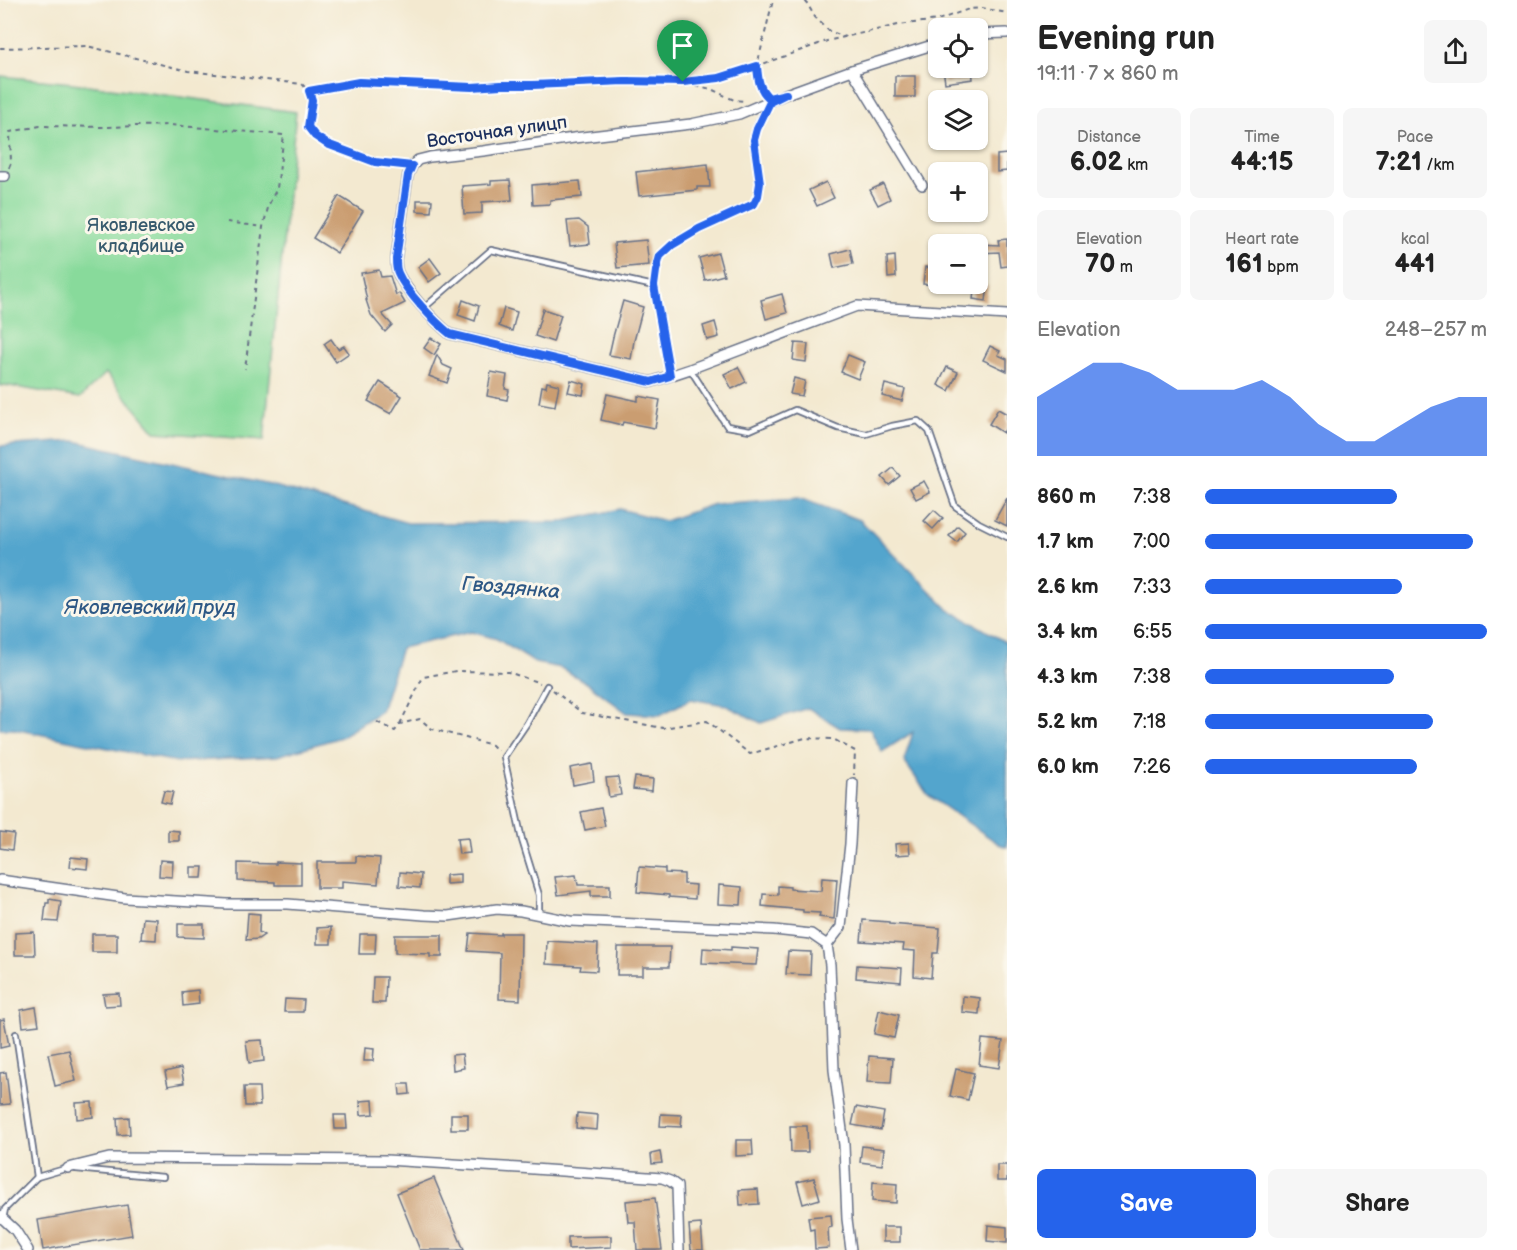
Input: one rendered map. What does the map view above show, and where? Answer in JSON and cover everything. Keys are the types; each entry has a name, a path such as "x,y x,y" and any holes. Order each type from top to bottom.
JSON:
{"street":[{"path":"988,34 1007,33"},
{"name":"Восточная улицп","path":"928,46 852,70 739,114 691,124 418,160 408,175 396,259 398,272 408,289 438,324 450,334 651,382 857,306 1007,315"},
{"path":"852,70 922,185"},
{"path":"851,1250 847,1219 844,1145 834,1070 830,965 827,945 841,927 850,843 853,783"},
{"path":"0,880 136,899 227,904 288,904 448,916 497,909 521,911 570,921 774,930 811,934 827,945"},
{"path":"68,1168 109,1158 386,1160 662,1178 676,1186 679,1250"},
{"path":"2,1217 15,1230 28,1250"}],"lane":[{"path":"699,229 754,204 760,183 754,140 760,119 770,100"},
{"path":"424,308 491,250 654,286 670,376"},
{"path":"690,369 727,426 750,430 795,410 838,428 866,434 918,421 929,431 955,506 979,524 1007,537"},
{"path":"539,915 539,895 522,840 504,757 527,723 547,686"},
{"path":"16,1034 37,1177"},
{"path":"2,1217 5,1209 37,1177 68,1168 163,1177"}],"path":[{"path":"770,100 763,93 758,82 757,66 773,0"},
{"path":"805,0 815,17 829,31 845,37"},
{"path":"309,91 359,82 472,87 624,81 683,82 719,78 827,41 897,25 938,20 969,9 982,8 1007,13"},
{"path":"0,48 87,46 188,71 302,84 309,91 312,100 308,127 315,136 327,144 375,162 412,166"},
{"path":"683,82 711,89 734,100 746,101"},
{"path":"2,176 11,163 10,132 40,126 170,125 284,135 277,188 262,227 245,369"},
{"path":"227,222 262,227"},
{"path":"654,286 660,256 672,245 699,229"},
{"path":"377,722 395,731 423,677 456,671 508,672 547,686 582,713 663,728 707,722 750,754 805,738 833,739 855,751 853,783"},
{"path":"400,723 420,719 432,729 492,745 504,757"}],"green space":[{"name":"Яковлевское кладбище","path":"0,76 296,112 264,440 155,432 106,373 80,398 0,386"}],"water":[{"name":"Яковлевский пруд","path":"74,441 270,485 408,523 559,522 620,509 665,521 714,504 799,498 860,520 947,608 1007,643 1007,847 999,844 928,795 904,761 913,732 882,752 870,729 840,728 808,708 761,723 725,705 691,699 660,715 627,713 587,683 561,668 535,663 497,639 471,632 401,648 381,711 341,737 277,756 177,762 14,729 0,729 0,446"}],"building":[{"path":"895,76 915,76 915,97 895,97"},
{"path":"944,78 973,78 973,79 945,83"},
{"path":"1007,154 1007,171 997,172 997,155"},
{"path":"708,164 710,187 639,196 636,172"},
{"path":"510,180 512,200 482,202 482,213 464,214 462,186"},
{"path":"580,181 582,197 550,200 550,204 533,205 532,185"},
{"path":"826,182 834,198 817,206 809,190"},
{"path":"883,184 890,199 878,205 870,190"},
{"path":"339,196 363,211 337,253 313,238"},
{"path":"417,200 432,200 431,212 417,211"},
{"path":"579,220 588,227 590,244 570,246 567,221"},
{"path":"1007,239 1007,266 1001,267 999,252 988,253 988,244 999,245 998,240"},
{"path":"646,240 649,265 617,268 614,243"},
{"path":"850,249 853,264 834,268 831,254"},
{"path":"718,253 724,275 705,280 699,258"},
{"path":"895,256 896,277 888,278 887,257"},
{"path":"430,258 441,273 429,282 418,267"},
{"path":"925,267 928,267 928,284 923,284"},
{"path":"379,270 381,277 390,276 396,295 399,293 405,303 382,314 392,325 385,332 371,315 361,273"},
{"path":"782,294 787,313 766,319 761,300"},
{"path":"974,294 987,294 986,301 973,299"},
{"path":"463,300 479,306 475,321 458,315"},
{"path":"623,301 643,307 631,359 609,355"},
{"path":"504,308 517,312 512,331 499,326"},
{"path":"543,309 561,315 553,342 535,336"},
{"path":"715,322 719,337 707,340 703,326"},
{"path":"431,338 441,344 434,355 424,348"},
{"path":"331,339 338,349 344,346 349,353 336,362 324,344"},
{"path":"795,343 808,344 806,362 793,360"},
{"path":"990,346 1000,351 998,355 1007,359 1007,371 983,360"},
{"path":"437,355 443,365 452,369 447,383 429,376"},
{"path":"848,355 865,362 858,379 841,372"},
{"path":"738,367 746,382 732,389 724,374"},
{"path":"947,367 958,372 949,391 938,385"},
{"path":"491,372 507,375 505,389 509,390 507,400 487,396"},
{"path":"794,378 805,381 802,396 790,394"},
{"path":"571,380 585,384 583,395 568,392"},
{"path":"380,382 402,396 391,414 368,401"},
{"path":"547,382 559,385 555,406 539,403 542,386 546,387"},
{"path":"885,384 905,389 902,401 882,396"},
{"path":"607,394 638,401 638,396 660,400 655,428 623,422 622,425 601,420"},
{"path":"998,409 1007,414 1007,426 1003,433 989,424"},
{"path":"893,468 900,476 889,485 882,477"},
{"path":"924,481 930,492 916,499 910,488"},
{"path":"1007,498 1007,526 995,520"},
{"path":"934,510 943,518 933,529 924,521"},
{"path":"958,526 965,532 957,542 949,536"},
{"path":"592,764 594,781 573,785 570,768"},
{"path":"618,777 621,795 609,797 606,778"},
{"path":"635,777 653,779 652,791 633,789"},
{"path":"164,791 173,792 170,804 161,802"},
{"path":"601,808 605,826 585,830 581,812"},
{"path":"168,830 179,831 179,841 168,841"},
{"path":"0,832 14,834 12,850 0,848"},
{"path":"468,838 470,853 459,854 457,839"},
{"path":"909,843 910,854 896,855 895,844"},
{"path":"356,856 380,858 378,884 342,881 342,888 317,888 317,862 356,862"},
{"path":"71,857 88,859 87,869 70,867"},
{"path":"160,860 173,861 172,877 159,876"},
{"path":"276,862 301,863 301,885 238,881 238,863 276,864"},
{"path":"191,867 203,867 202,878 191,878"},
{"path":"639,867 665,869 665,873 684,874 684,884 696,885 695,899 637,892"},
{"path":"400,872 421,874 420,888 399,886"},
{"path":"460,874 460,883 446,884 446,875"},
{"path":"576,875 578,885 610,885 610,896 591,896 591,891 558,895 555,877"},
{"path":"822,878 837,879 834,919 819,917 820,913 762,906 763,894 778,895 778,886 821,891"},
{"path":"719,885 742,887 741,905 718,904"},
{"path":"49,899 61,901 58,922 44,921 46,903 49,903"},
{"path":"248,913 260,914 259,932 264,935 258,939 246,940"},
{"path":"143,918 157,919 156,940 141,939"},
{"path":"863,920 940,928 938,953 933,953 931,978 914,976 915,951 903,950 904,944 861,941"},
{"path":"178,924 204,924 204,938 178,937"},
{"path":"331,927 331,944 317,944 317,928"},
{"path":"34,932 35,955 15,955 15,933"},
{"path":"470,933 501,935 501,933 521,933 520,1000 499,999 500,953 468,951"},
{"path":"92,934 117,934 117,952 92,952"},
{"path":"360,934 376,934 375,954 359,954"},
{"path":"395,935 442,935 442,957 430,957 430,954 395,953"},
{"path":"547,941 598,944 597,971 580,970 581,966 546,964"},
{"path":"618,947 670,947 669,967 643,967 643,975 617,975"},
{"path":"731,947 758,949 756,965 702,963 703,948 731,950"},
{"path":"788,951 811,952 810,975 786,974"},
{"path":"857,965 902,968 901,982 856,978"},
{"path":"373,977 386,977 385,1003 372,1003"},
{"path":"198,990 199,1004 183,1006 182,992"},
{"path":"119,993 120,1005 105,1006 103,994"},
{"path":"963,996 980,998 979,1014 962,1012"},
{"path":"285,999 304,1000 303,1012 284,1012"},
{"path":"36,1007 39,1025 23,1027 21,1010"},
{"path":"879,1010 899,1015 894,1038 874,1034"},
{"path":"4,1019 9,1046 0,1048 0,1020"},
{"path":"982,1039 1003,1041 999,1068 979,1065"},
{"path":"262,1040 264,1061 249,1063 246,1041"},
{"path":"365,1048 374,1049 373,1061 364,1061"},
{"path":"69,1050 76,1081 55,1086 48,1054"},
{"path":"462,1054 464,1068 453,1070 452,1055"},
{"path":"869,1056 893,1058 891,1083 867,1082"},
{"path":"181,1068 184,1083 168,1086 165,1072"},
{"path":"956,1069 974,1073 968,1100 950,1096"},
{"path":"6,1072 10,1104 0,1105 0,1073"},
{"path":"399,1084 409,1084 410,1094 400,1095"},
{"path":"244,1087 259,1087 260,1106 245,1106"},
{"path":"373,1100 374,1114 361,1115 360,1101"},
{"path":"92,1102 93,1117 77,1119 76,1103"},
{"path":"856,1107 884,1112 881,1130 852,1125"},
{"path":"577,1113 598,1115 597,1130 576,1128"},
{"path":"451,1114 468,1114 468,1129 451,1129"},
{"path":"661,1114 682,1115 681,1127 660,1126"},
{"path":"334,1115 346,1115 347,1129 335,1129"},
{"path":"129,1117 130,1134 118,1135 117,1118"},
{"path":"790,1126 807,1126 808,1152 791,1152"},
{"path":"736,1140 752,1140 753,1155 736,1156"},
{"path":"862,1146 884,1149 882,1165 860,1162"},
{"path":"660,1152 662,1163 652,1164 651,1154"},
{"path":"997,1165 1007,1165 1007,1181 997,1181"},
{"path":"434,1178 464,1250 420,1250 397,1193"},
{"path":"814,1178 820,1199 803,1204 797,1182"},
{"path":"873,1182 897,1184 896,1203 872,1201"},
{"path":"758,1189 759,1204 740,1205 739,1190"},
{"path":"655,1198 662,1250 637,1250 635,1222 628,1222 626,1201"},
{"path":"127,1205 132,1235 43,1250 38,1220"},
{"path":"831,1215 832,1227 828,1228 829,1248 815,1249 814,1229 810,1230 808,1217"},
{"path":"701,1224 703,1250 691,1250 689,1225"},
{"path":"988,1225 1007,1227 1007,1243 987,1241"},
{"path":"883,1227 900,1227 900,1242 883,1242"},
{"path":"611,1236 611,1247 568,1249 568,1237"}],"route":[{"path":"757,66 758,82 763,93 769,98 786,94 770,102 757,129 754,140 760,183 754,204 699,229 672,245 660,256 654,286 670,376 651,382 450,334 438,324 408,289 398,272 396,259 408,175 412,166 375,162 327,144 315,136 308,127 312,100 309,91 359,82 472,87 624,81 683,82 719,78 757,66"}],"water label":[{"name":"Гвоздянка","path":"511,588"}]}
